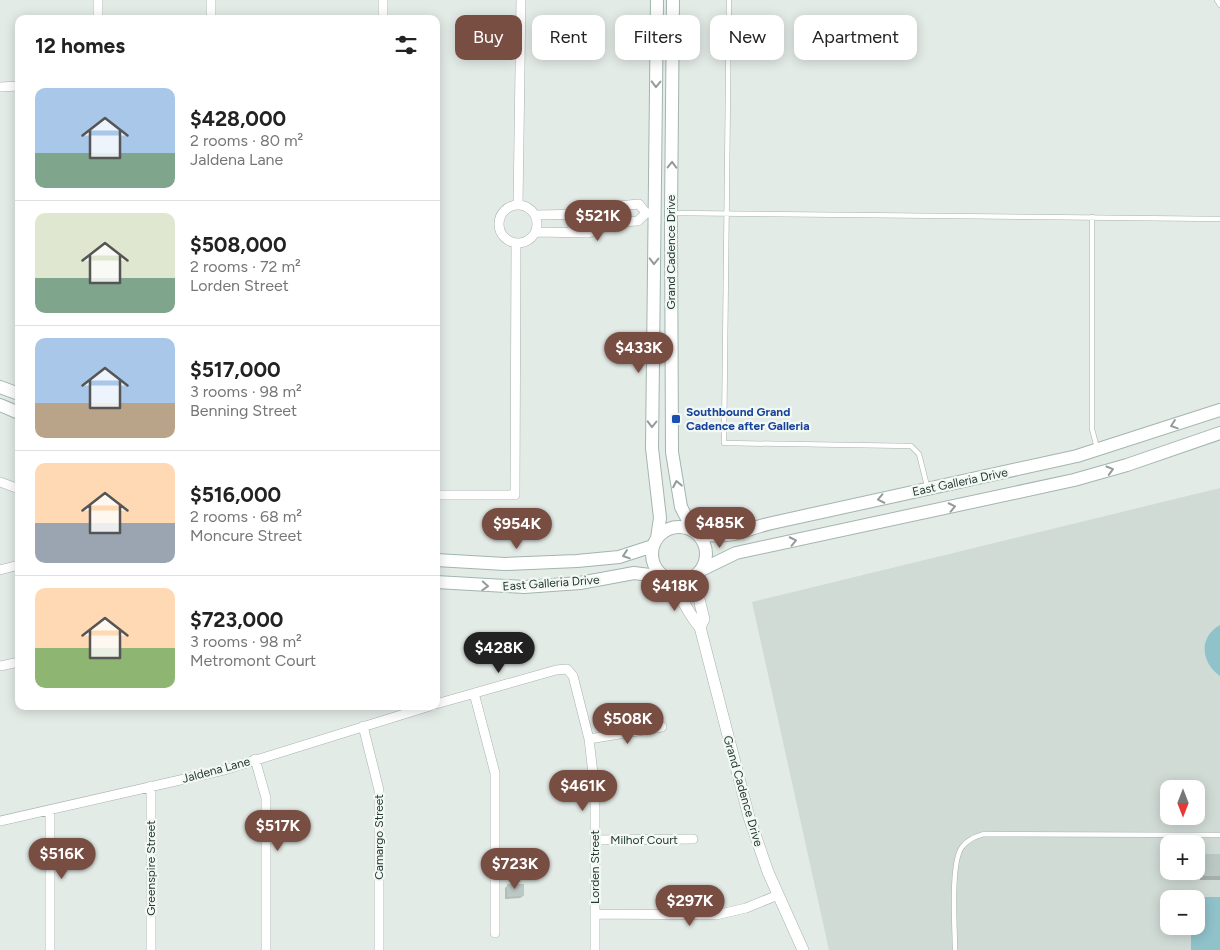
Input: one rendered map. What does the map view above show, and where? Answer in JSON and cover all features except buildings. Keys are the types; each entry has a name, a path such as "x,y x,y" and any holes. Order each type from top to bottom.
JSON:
{"main road":[{"name":"Grand Cadence Drive","path":"655,542 660,518 652,448 650,213 657,0"},
{"name":"Grand Cadence Drive","path":"673,0 671,213 672,452 681,507 694,531"},
{"path":"650,213 671,213"},
{"path":"0,387 15,393"},
{"path":"0,406 15,412"},
{"name":"East Galleria Drive","path":"694,531 717,537 732,536 763,525 1098,451 1220,410"},
{"name":"East Galleria Drive","path":"700,572 736,553 1092,475 1220,433"},
{"path":"677,527 694,531 702,538 707,554 700,572 684,581 667,578 654,563 655,542 670,528 677,527"},
{"name":"East Galleria Drive","path":"440,560 505,564 577,561 619,557 655,542"},
{"name":"East Galleria Drive","path":"440,582 524,587 580,583 634,573 667,578"}],"street":[{"path":"98,0 98,15"},
{"path":"211,0 211,15"},
{"path":"383,0 383,15"},
{"path":"518,205 521,0"},
{"path":"646,0 657,0"},
{"path":"0,87 15,86"},
{"path":"535,215 570,216 593,214 624,204 639,204 650,213 638,222 619,222 588,233 536,232"},
{"path":"518,205 527,207 535,215 537,221 536,232 528,241 516,243 504,237 499,225 503,212 508,208 518,205"},
{"path":"440,495 515,495 516,243"},
{"path":"1,483 15,488"},
{"path":"0,570 15,566"},
{"name":"Grand Cadence Drive","path":"700,572 699,599 704,619 700,627"},
{"name":"Grand Cadence Drive","path":"667,578 680,593 694,621 700,627 739,784 758,844 778,895 803,950"},
{"path":"0,666 15,663"},
{"name":"Lorden Street","path":"474,693 556,670 567,670 573,676 589,739 595,791 594,950"},
{"path":"440,703 474,693 495,773 494,933"},
{"name":"Jaldena Lane","path":"0,821 224,770 417,710"},
{"name":"Camargo Street","path":"363,726 379,790 379,950"},
{"path":"589,739 662,726"},
{"path":"255,759 266,798 266,950"},
{"name":"Greenspire Street","path":"151,786 152,950"},
{"path":"50,810 50,950"},
{"name":"Milhof Court","path":"595,840 693,839"},
{"path":"595,914 716,915 746,908 778,895"}],"lane":[{"path":"729,0 724,443 911,446 919,454 928,489"},
{"path":"1216,0 1220,5"},
{"path":"671,213 1220,219"},
{"path":"570,216 571,234"},
{"path":"1092,217 1092,429 1098,451"},
{"path":"955,950 955,864 960,848 970,838 984,834 1220,835"}],"shaded area":[{"path":"1220,488 1220,950 829,950 752,602"}],"water":[{"path":"1220,625 1220,676 1209,664 1206,657 1205,643 1213,630"},
{"path":"1205,897 1220,897 1220,950 1191,950 1191,935 1205,935"}],"place":[{"name":"Southbound Grand Cadence after Galleria","path":"676,419"}]}
